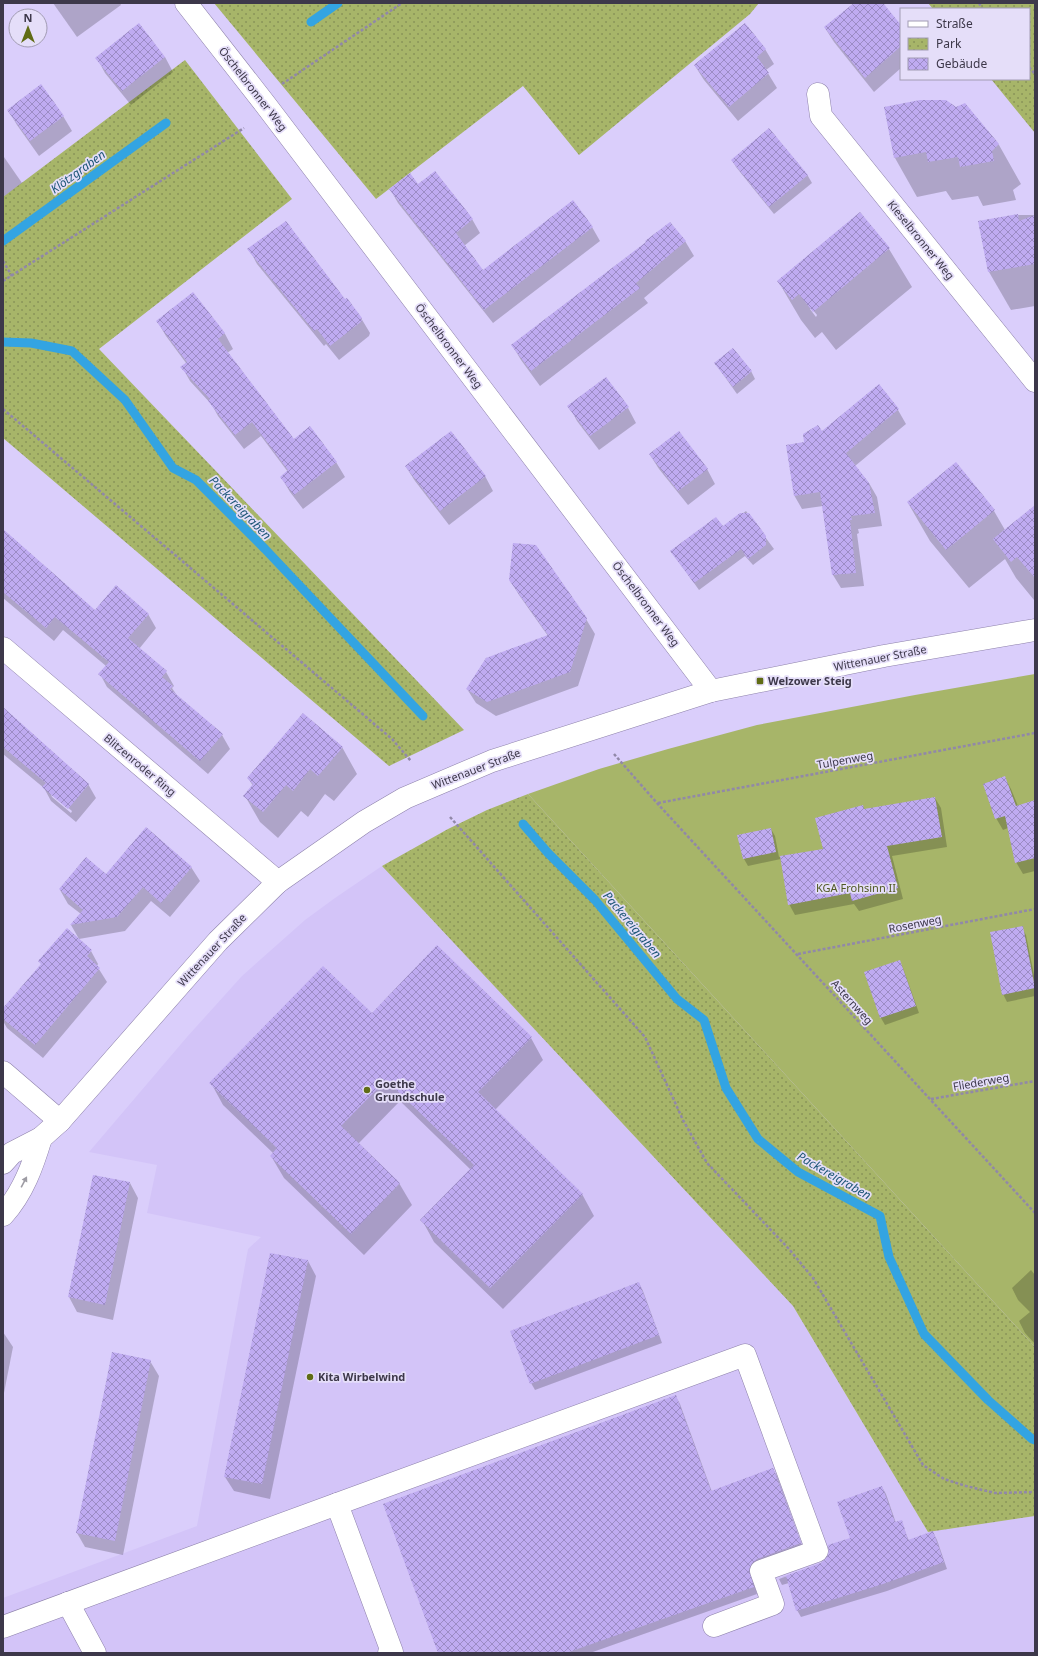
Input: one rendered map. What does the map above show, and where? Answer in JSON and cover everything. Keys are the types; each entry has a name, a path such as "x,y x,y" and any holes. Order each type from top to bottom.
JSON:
{"street":[{"name":"Öschelbronner Weg","path":"186,3 270,111 711,691"},
{"name":"Kieselbronner Weg","path":"818,94 821,116 1035,381"},
{"name":"Wittenauer Straße","path":"3,1163 12,1153 41,1138 60,1121 218,941 278,882 364,822 405,798 492,761 711,691 884,656 1035,630"},
{"name":"Blitzenroder Ring","path":"3,648 278,882"},
{"path":"3,1072 60,1121"},
{"path":"3,1215 12,1205 32,1167 41,1138"},
{"path":"3,1627 745,1355 817,1551 761,1571 773,1604 714,1626"},
{"path":"337,1504 392,1652 389,1653"},
{"path":"68,1603 95,1653"}],"path":[{"path":"280,86 402,3"},
{"path":"3,281 244,128"},
{"path":"3,261 12,276"},
{"path":"3,409 392,739 411,761"},
{"name":"Tulpenweg","path":"657,803 1035,733"},
{"name":"Asternweg","path":"614,754 657,803 1035,1213"},
{"path":"450,817 645,1037 684,1120 707,1163 789,1249 813,1278 924,1464 944,1479 966,1486 995,1493 1035,1492"},
{"name":"Rosenweg","path":"797,954 1035,909"},
{"name":"Fliederweg","path":"930,1100 1035,1081"}],"shaded area":[{"path":"382,866 793,1306 928,1532 1035,1516 1035,1653 3,1653 3,1598 197,1526 248,1249 261,1237 147,1213 157,1165 89,1152 187,1037 242,976 305,920"}],"green space":[{"path":"214,3 759,3 750,14 579,155 523,86 376,199"},
{"path":"928,3 1035,3 1035,133 992,80 1030,80 1030,8 932,8"},
{"path":"185,60 292,199 99,349 464,730 389,766 3,438 3,197"},
{"name":"KGA Frohsinn II","path":"1035,674 1035,1347 528,794 599,769 757,725"},
{"path":"528,794 1035,1347 1035,1516 928,1532 793,1306 382,866 448,829 487,810"}],"building":[{"path":"854,3 883,3 900,24 900,47 865,78 824,27"},
{"path":"139,23 165,57 122,91 95,58"},
{"path":"745,23 766,49 757,57 769,73 729,107 694,65"},
{"path":"41,84 64,116 30,141 7,110"},
{"path":"920,100 946,100 956,107 965,103 999,144 992,151 994,161 960,167 958,157 928,162 926,152 894,158 884,107"},
{"path":"769,128 808,175 769,207 731,160"},
{"path":"435,171 473,219 456,233 483,270 573,200 593,227 484,310 389,189 410,173 418,184"},
{"path":"860,212 890,248 813,312 799,294 792,300 777,281"},
{"path":"1018,214 1019,221 1035,215 1035,264 988,272 978,221"},
{"path":"286,221 345,299 347,298 362,318 362,321 330,346 317,329 314,331 247,249"},
{"path":"670,222 686,241 636,283 640,288 531,371 511,345"},
{"path":"193,292 225,333 218,339 294,439 310,426 337,462 294,495 280,477 288,470 252,422 235,435 208,401 210,399 180,367 187,362 156,321"},
{"path":"733,348 752,371 733,387 714,363"},
{"path":"606,377 629,407 590,436 567,406"},
{"path":"879,384 899,409 846,453 869,483 875,513 851,516 852,520 850,520 856,573 832,575 820,492 794,496 786,445 804,442 803,434 818,425 822,431"},
{"path":"451,431 486,476 440,511 405,466"},
{"path":"679,431 708,469 678,491 649,454"},
{"path":"956,462 995,510 946,550 907,502"},
{"path":"1035,505 1035,578 1017,557 1011,562 993,539"},
{"path":"740,513 749,513 766,536 766,545 748,559 741,549 694,583 670,551 716,517 723,526"},
{"path":"3,529 95,610 116,585 149,614 128,638 167,671 162,677 173,686 170,689 223,734 200,761 98,674 109,662 55,617 46,628 3,592"},
{"path":"513,543 536,545 587,618 570,672 487,702 466,689 486,658 548,635 509,580"},
{"path":"3,707 89,784 68,809 42,787 46,783 3,747"},
{"path":"303,713 343,747 318,776 310,769 293,791 286,785 263,812 243,796 253,784 247,778"},
{"path":"1005,776 1016,806 1035,800 1035,858 1015,863 1005,816 995,819 983,784"},
{"path":"935,797 942,837 887,846 898,888 852,901 850,893 788,905 780,856 823,849 815,818 863,805 864,809"},
{"path":"146,827 192,867 161,903 143,887 117,917 70,925 83,910 59,889 86,857 106,874"},
{"path":"771,828 776,852 743,859 737,835"},
{"path":"1023,926 1035,988 1002,995 990,932"},
{"path":"67,928 92,950 87,956 100,968 35,1045 3,1019 3,1008 41,964 38,961"},
{"path":"437,945 532,1037 478,1092 583,1194 490,1288 420,1220 474,1165 386,1080 341,1126 400,1183 351,1234 270,1156 277,1148 209,1083 323,966 372,1013"},
{"path":"900,960 916,1006 880,1018 864,972"},
{"path":"93,1175 130,1182 105,1305 68,1297"},
{"path":"270,1253 308,1260 262,1484 224,1477"},
{"path":"639,1282 659,1335 530,1384 510,1331"},
{"path":"112,1352 151,1360 115,1541 76,1533"},
{"path":"676,1395 711,1491 773,1468 801,1543 757,1559 752,1563 749,1569 754,1587 566,1653 438,1653 383,1504"},
{"path":"882,1486 895,1522 902,1520 908,1540 933,1531 944,1562 883,1584 796,1611 786,1576 777,1579 821,1563 826,1559 829,1553 828,1545 850,1538 837,1502"}],"waterway":[{"name":"Klötzgraben","path":"311,22 338,3"},
{"name":"Klötzgraben","path":"3,241 166,123"},
{"name":"Packereigraben","path":"3,342 31,343 72,351 125,400 173,468 196,480 265,549 423,716"},
{"name":"Packereigraben","path":"523,824 548,853 595,900 677,999 704,1020 726,1088 758,1139 798,1172 880,1216 889,1257 924,1334 988,1400 1035,1440"}],"place":[{"name":"Welzower Steig","path":"760,681"},
{"name":"Goethe Grundschule","path":"367,1090"},
{"name":"Kita Wirbelwind","path":"310,1377"}]}
